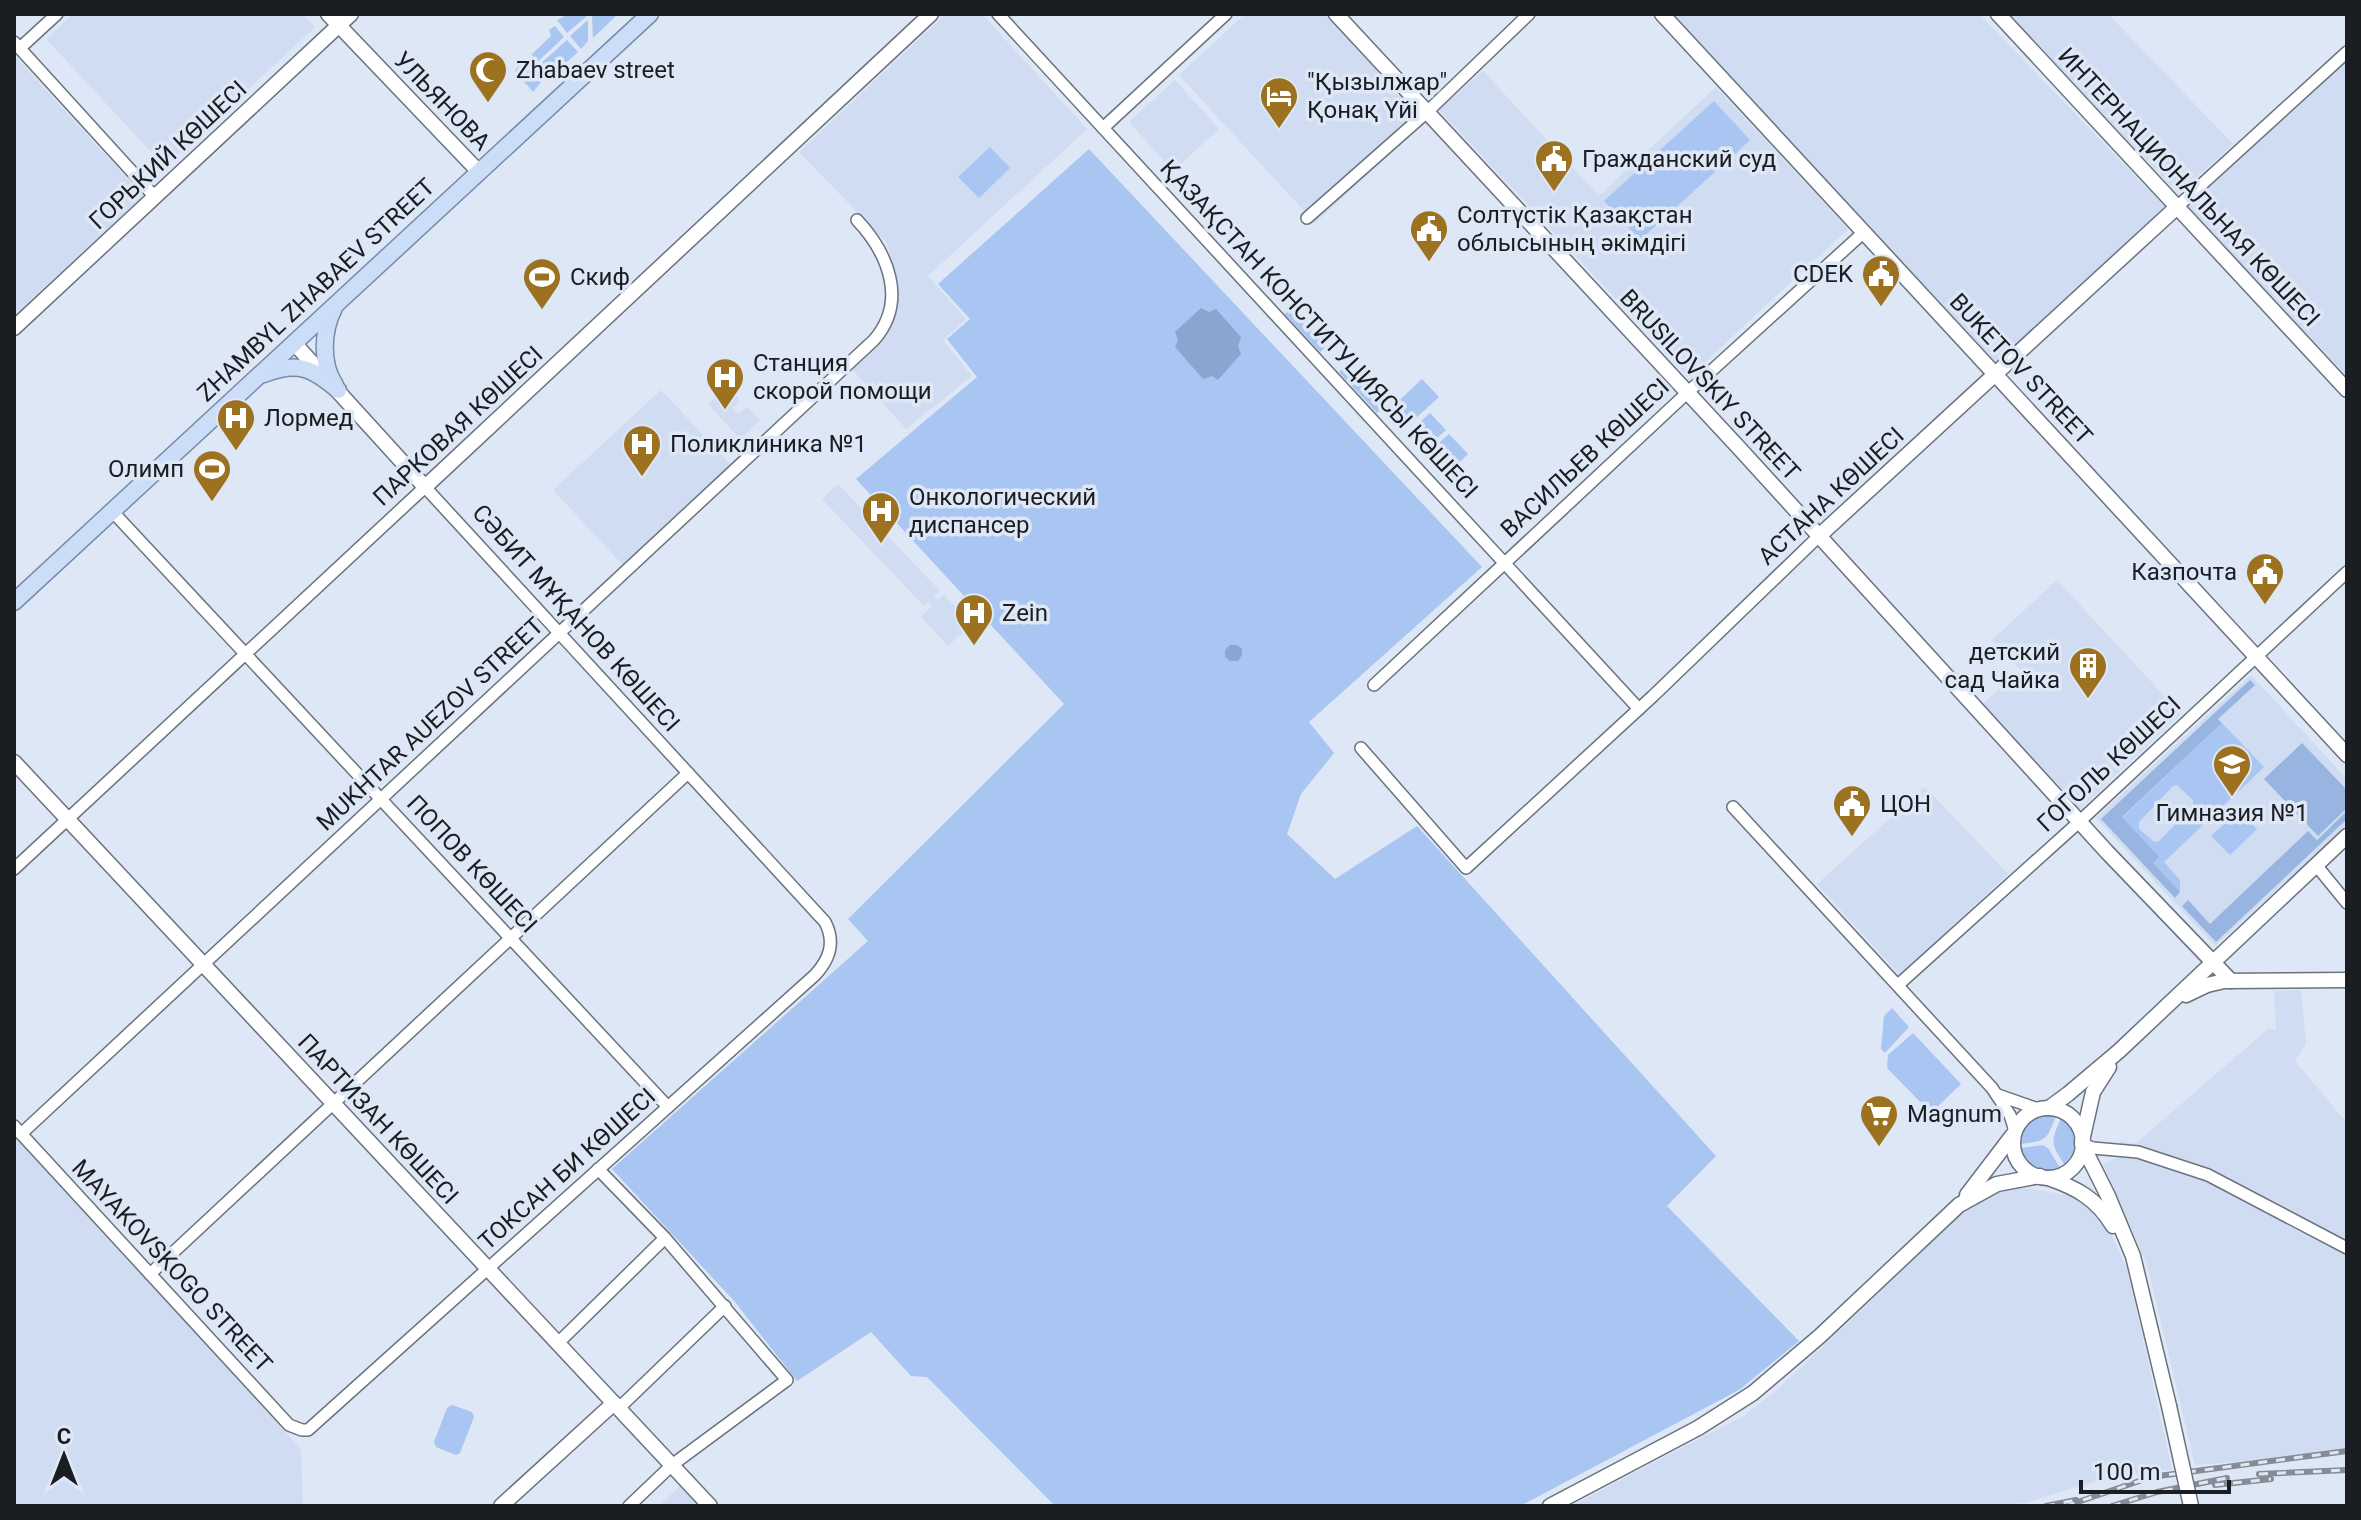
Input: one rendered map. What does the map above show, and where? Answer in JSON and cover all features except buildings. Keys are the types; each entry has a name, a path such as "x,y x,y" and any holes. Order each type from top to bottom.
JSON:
{"main road":[{"name":"ГОРЬКИЙ КӨШЕСІ","path":"14,328 155,197 334,20 351,14"},
{"name":"ZHAMBYL ZHABAEV STREET","path":"14,602 650,14"},
{"name":"ПАРКОВАЯ КӨШЕСІ","path":"425,487 931,14"},
{"name":"BRUSILOVSKIY STREET","path":"1336,14 2079,822 2230,980"},
{"name":"BUKETOV STREET","path":"1662,14 2347,755"},
{"name":"ИНТЕРНАЦИОНАЛЬНАЯ КӨШЕСІ","path":"1998,14 2347,390"},
{"name":"УЛЬЯНОВА","path":"334,20 479,172"},
{"name":"АСТАНА КӨШЕСІ","path":"1819,536 2177,207"},
{"path":"337,303 328,325 325,357 328,372 338,390"},
{"name":"СӘБИТ МҰҚАНОВ КӨШЕСІ","path":"294,343 425,487"},
{"path":"252,381 273,371 297,367 318,373 338,390"},
{"name":"ПАРТИЗАН КӨШЕСІ","path":"14,762 710,1506"},
{"path":"1550,1506 1698,1428 1753,1393 1820,1336 1959,1205 2023,1118 2043,1109 2092,1074 2347,836"},
{"path":"2229,947 2224,962 2230,980"},
{"path":"1959,1205 1997,1184 2058,1176 2070,1169 2079,1158 2089,1106 2102,1076 2210,971 2212,963"},
{"path":"2174,1006 2198,988 2230,980 2347,980"},
{"path":"2043,1109 2061,1111 2072,1118 2133,1256 2191,1506"},
{"path":"2015,1132 2013,1147 2027,1171 2089,1196 2107,1215 2133,1256"},
{"path":"501,1506 617,1405"}],"street":[{"path":"57,14 17,45 155,197"},
{"name":"ҚАЗАҚСТАН КОНСТИТУЦИЯСЫ КӨШЕСІ","path":"998,14 1639,709"},
{"path":"1103,128 1226,14"},
{"path":"1307,218 1427,112 1529,14"},
{"name":"АСТАНА КӨШЕСІ","path":"2177,207 2347,52"},
{"name":"MUKHTAR AUEZOV STREET","path":"18,1130 204,964 880,333 891,311 890,279 879,246 857,220"},
{"name":"ВАСИЛЬЕВ КӨШЕСІ","path":"1374,685 1864,232"},
{"name":"СӘБИТ МҰҚАНОВ КӨШЕСІ","path":"425,487 825,922"},
{"name":"ПАРКОВАЯ КӨШЕСІ","path":"14,869 425,487"},
{"name":"ПОПОВ КӨШЕСІ","path":"112,511 668,1107"},
{"name":"АСТАНА КӨШЕСІ","path":"1361,748 1466,868 1639,709 1819,536"},
{"name":"ГОГОЛЬ КӨШЕСІ","path":"1898,985 2079,822 2347,572"},
{"path":"150,1274 688,773"},
{"path":"1733,807 1998,1094 2015,1132"},
{"path":"2316,865 2347,903"},
{"name":"ТОКСАН БИ КӨШЕСІ","path":"302,1430 313,1427 821,969 831,945 825,922"},
{"path":"1998,1094 2043,1109"},
{"name":"MAYAKOVSKOGO STREET","path":"18,1130 289,1425 302,1430"},
{"path":"2082,1142 2093,1148 2138,1152 2208,1175 2347,1248"},
{"path":"598,1169 665,1238 787,1380 672,1465 629,1506"},
{"path":"558,1343 665,1238"},
{"path":"617,1405 725,1306"}],"shaded area":[{"path":"73,14 303,14 315,27 165,167 46,39"},
{"path":"569,14 587,16 567,33 557,20"},
{"path":"618,14 593,38 592,16"},
{"path":"946,14 982,14 1087,129 928,276 966,319 943,340 972,376 906,429 851,368 890,328 898,298 890,253 885,241 799,152"},
{"path":"1245,14 1326,14 1425,122 1315,223 1179,75"},
{"path":"1670,14 1979,14 2166,208 1996,363"},
{"path":"2007,14 2108,14 2233,144 2179,194"},
{"path":"588,20 588,41 581,49 570,36"},
{"path":"555,26 564,37 535,64 532,54 551,36 549,30"},
{"path":"567,40 578,52 549,78 537,67"},
{"path":"14,55 143,196 14,315"},
{"path":"2347,60 2347,376 2188,207"},
{"path":"520,64 541,82 533,92 515,71"},
{"path":"1483,71 1599,196 1716,87 1848,229 1689,377 1439,110"},
{"path":"1175,80 1219,129 1173,171 1129,122"},
{"path":"1714,101 1750,140 1640,240 1604,201"},
{"path":"990,147 1010,168 979,198 958,177"},
{"path":"1089,149 1482,567 1309,722 1334,753 1301,794 1287,834 1335,879 1417,826 1716,1156 1667,1206 1799,1341 1739,1390 1520,1506 1055,1506 927,1377 911,1376 871,1332 797,1381 735,1302 612,1169 868,941 848,919 1064,704 856,479 977,377 947,339 970,319 938,284"},
{"path":"1201,308 1209,312 1216,309 1241,337 1238,346 1241,354 1218,380 1212,376 1203,379 1175,347 1178,340 1175,332"},
{"path":"1290,309 1326,347 1320,352 1285,314"},
{"path":"1344,367 1382,408 1377,413 1339,372"},
{"path":"1422,379 1439,397 1407,426 1391,408"},
{"name":"Станция скорой помощи","path":"727,386 740,400 732,408 738,414 747,407 760,420 740,439 708,404"},
{"name":"Поликлиника №1","path":"661,390 731,465 623,565 553,490"},
{"path":"1430,413 1446,430 1427,447 1411,430"},
{"path":"1449,434 1468,454 1449,472 1430,451"},
{"name":"Онкологический диспансер","path":"838,484 940,591 934,596 938,600 944,595 972,624 948,646 921,617 932,606 928,602 924,606 822,499"},
{"path":"2057,580 2181,714 2078,810 1981,705 2021,671 1992,640"},
{"path":"1230,645 1242,649 1238,661 1225,657 1225,650"},
{"name":"Гимназия №1","path":"2251,675 2347,779 2347,825 2215,946 2096,818"},
{"path":"2250,680 2255,685 2218,719 2222,723 2122,817 2159,857 2153,863 2180,892 2175,898 2101,819"},
{"path":"2222,723 2264,767 2164,862 2180,880 2180,892 2152,863 2158,857 2122,818","holes":["2177,785 2193,800 2193,806 2159,841 2154,842 2139,829 2139,822 2173,786"]},
{"path":"2302,743 2347,790 2347,808 2318,836 2264,779"},
{"path":"1925,787 2008,874 1900,975 1817,884"},
{"path":"2239,810 2257,829 2230,855 2211,836"},
{"path":"2347,811 2347,819 2216,942 2182,906 2188,900 2210,924 2308,831 2317,840"},
{"path":"2301,990 2306,1044 2295,1061 2347,1123 2347,1453 2195,1465 2147,1264 2103,1164 2122,1155 2120,1141 2135,1144 2268,1029 2276,1029 2274,991"},
{"path":"1892,1008 1909,1027 1885,1053 1881,1049 1884,1016"},
{"path":"1913,1033 1961,1084 1931,1113 1887,1068 1888,1055"},
{"path":"2045,1114 2056,1116 2047,1135 2040,1140 2019,1144 2026,1124"},
{"path":"2061,1118 2071,1129 2074,1141 2072,1153 2064,1164 2054,1142"},
{"path":"14,1135 301,1449 303,1506 14,1506"},
{"path":"2043,1145 2060,1168 2047,1170 2036,1167 2020,1148"},
{"path":"2013,1186 2079,1197 2107,1225 2127,1269 2172,1469 2103,1479 2025,1503 1987,1506 1571,1506 1745,1415 1779,1388 1866,1306 1960,1212 1994,1191"},
{"path":"452,1405 472,1412 474,1417 460,1453 456,1455 436,1447 434,1442 447,1408"},
{"path":"681,1485 700,1506 659,1506"}],"railway":[{"path":"2066,1506 2151,1477 2347,1451"},
{"path":"2259,1474 2347,1470"},
{"path":"2112,1506 2157,1492 2227,1478"},
{"path":"2215,1485 2271,1479"},
{"path":"2046,1506 2076,1500"}],"place":[{"name":"Zhabaev street","path":"488,104"},
{"name":"\"Қызылжар\" Қонақ Үйі","path":"1279,130"},
{"name":"Гражданский суд","path":"1554,193"},
{"name":"Солтүстік Қазақстан облысының әкімдігі","path":"1429,263"},
{"name":"CDEK","path":"1881,308"},
{"name":"Скиф","path":"542,311"},
{"name":"Станция скорой помощи","path":"725,411"},
{"name":"Лормед","path":"236,452"},
{"name":"Поликлиника №1","path":"642,478"},
{"name":"Олимп","path":"212,503"},
{"name":"Онкологический диспансер","path":"881,545"},
{"name":"Казпочта","path":"2265,606"},
{"name":"Zein","path":"974,647"},
{"name":"детский сад Чайка","path":"2088,700"},
{"name":"Гимназия №1","path":"2232,798"},
{"name":"ЦОН","path":"1852,838"},
{"name":"Magnum","path":"1879,1148"}]}
